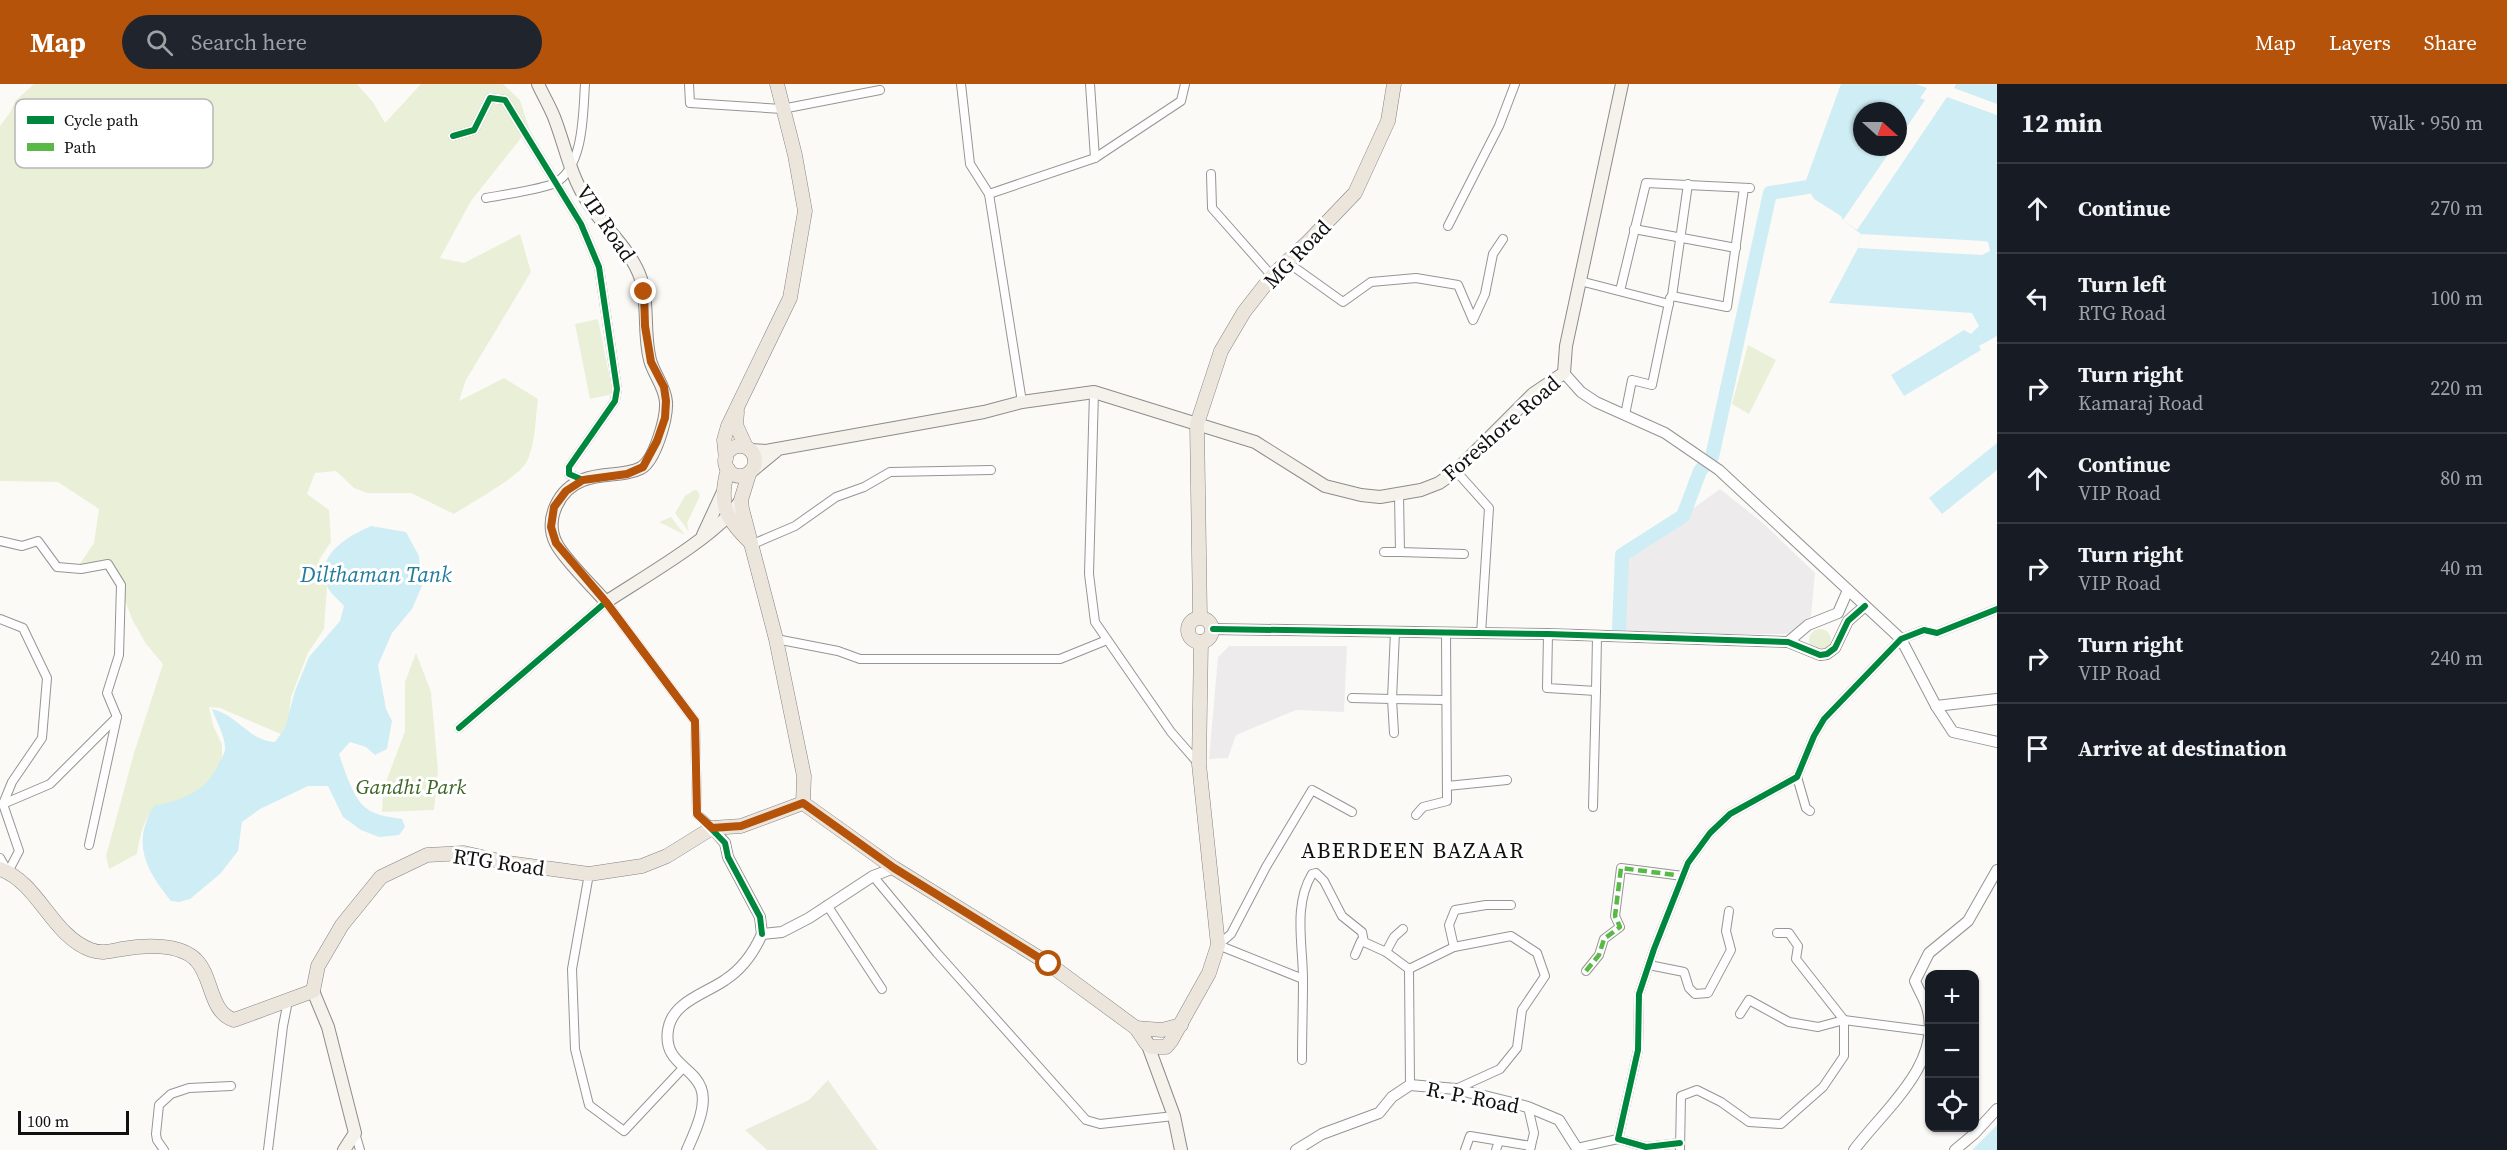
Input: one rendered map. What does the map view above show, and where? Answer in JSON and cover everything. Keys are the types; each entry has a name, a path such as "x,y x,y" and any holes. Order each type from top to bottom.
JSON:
{"main road":[{"name":"VIP Road","path":"537,84 554,116 571,169 586,201 634,264 641,278 651,362 664,387 666,401 663,426 643,467 627,474 583,480"},
{"path":"777,84 795,155 805,210 790,298 724,440 727,464 735,476 751,472 763,459 780,449"},
{"name":"MG Road","path":"1200,617 1197,424 1221,351 1244,312 1272,276 1354,193 1388,121 1394,84"},
{"name":"Foreshore Road","path":"1094,392 1255,442 1325,486 1371,496 1422,490 1439,483 1456,471 1533,394 1564,373 1566,346 1622,84"},
{"path":"753,544 739,532 723,506 722,494 727,464 733,448 766,451 780,449 984,412 1022,402 1094,392"},
{"path":"583,480 566,491 554,507 551,527 556,543 606,602 701,538 728,516 741,500 756,462 736,425 737,410"},
{"path":"701,538 722,494 734,489 741,500 776,639 804,776 803,803 894,868 1049,964 1136,1028 1147,1044 1162,1078 1174,1116 1181,1150"},
{"path":"1200,617 1209,620 1213,629 1209,638 1201,642 1191,639 1188,630 1191,621 1200,617"},
{"path":"1166,1047 1181,1025 1209,973 1218,945 1199,764 1201,642"},
{"name":"RTG Road","path":"313,991 318,966 342,925 381,877 427,855 464,853 508,863 589,874 642,866 667,856 712,828 741,826 803,803"},
{"path":"4,870 24,885 65,934 91,950 107,952 123,948 164,947 191,956 197,960 204,972 215,1001 231,1020 241,1019 313,991 328,1027 355,1133 344,1150"},
{"path":"1147,1044 1146,1038 1156,1030 1181,1025"},
{"path":"1136,1028 1166,1033 1162,1078"},
{"path":"1147,1044 1152,1047 1166,1047"}],"street":[{"path":"486,198 554,183 571,169 578,145 585,84"},
{"path":"689,84 690,104 782,109 880,90"},
{"path":"961,84 970,164 989,194 1022,402"},
{"path":"1090,84 1095,158"},
{"path":"989,194 1095,158 1181,101 1185,84"},
{"path":"1448,226 1499,126 1515,84"},
{"path":"453,136 474,130 490,98 505,100 580,224 599,267 617,389 615,401 569,467 569,474 583,480"},
{"path":"1211,174 1212,208 1272,276"},
{"path":"1580,281 1620,291 1670,300 1727,307 1747,188 1646,183 1620,291"},
{"path":"1624,415 1632,380 1652,385 1670,300 1688,184"},
{"path":"1634,229 1736,248"},
{"path":"1287,262 1343,302 1371,282 1416,278 1458,285 1473,320 1485,294 1493,254 1503,239"},
{"path":"1564,373 1581,392 1596,402 1665,433 1714,466 1900,639 1936,706 1953,732 1997,742"},
{"path":"1094,392 1089,574 1095,622 1171,732 1199,764"},
{"path":"753,544 795,526 836,497 864,487 890,472 991,470"},
{"path":"1456,471 1489,508 1481,634"},
{"path":"1399,494 1400,552"},
{"path":"0,541 22,546 38,541 57,567 81,569 108,564 121,585 119,655 107,693 117,717 89,845"},
{"path":"1384,552 1464,554"},
{"path":"1788,642 1808,625 1838,613 1848,590"},
{"path":"459,728 606,602 695,721 697,814 725,843 728,857 760,918 762,934 744,963 726,980 687,1002 674,1016 668,1030 669,1045 674,1059 701,1087 703,1100 687,1150"},
{"path":"1213,629 1548,634 1788,642 1820,656 1835,648 1848,621 1865,606"},
{"path":"1937,633 1997,609"},
{"path":"0,619 23,628 47,678 42,738 12,782 3,804 19,851 4,870"},
{"path":"1618,1139 1638,1050 1639,994 1688,863 1710,832 1730,814 1797,777 1814,736 1824,719 1900,639 1924,630"},
{"path":"1394,733 1392,699 1395,632"},
{"path":"1416,815 1423,807 1447,801 1446,632"},
{"path":"1548,634 1547,688 1596,691"},
{"path":"1593,807 1597,636"},
{"path":"776,639 838,651 860,659 1020,660 1060,659 1107,640"},
{"path":"1352,698 1446,700"},
{"path":"1936,706 1997,699"},
{"path":"3,804 50,784 117,717"},
{"path":"1797,777 1806,808 1810,811"},
{"path":"1447,786 1507,780"},
{"path":"1303,978 1218,945 1231,934 1266,867 1312,790 1352,812"},
{"path":"0,858 4,870"},
{"path":"762,934 782,932 809,918 873,876 894,868"},
{"path":"1586,971 1599,955 1604,939 1620,927 1614,916 1622,868 1683,876"},
{"path":"1929,1024 1928,1011 1915,981 1929,953 1968,921 1997,870"},
{"path":"1302,1060 1303,978 1300,909 1305,886 1312,874 1316,873 1323,881 1342,916 1362,932 1364,942"},
{"path":"589,874 572,969 575,1049 589,1105 624,1131 684,1067"},
{"path":"873,876 937,953 1086,1120 1100,1124 1174,1116"},
{"path":"827,905 882,989"},
{"path":"1454,947 1449,925 1455,910 1486,905 1511,905"},
{"path":"1648,965 1684,972 1689,988 1695,994 1708,993 1731,950 1726,931 1729,911"},
{"path":"1386,952 1394,937 1402,929"},
{"path":"1578,1149 1618,1139 1646,1148 1680,1147 1681,1096 1696,1090 1721,1102 1749,1122 1780,1124 1823,1088 1844,1056 1844,1020 1796,959 1798,946 1789,933 1777,933"},
{"path":"1409,969 1454,947 1511,936 1537,953 1545,976 1522,1010 1517,1048 1500,1069 1456,1089"},
{"path":"1354,955 1361,942 1364,942"},
{"path":"1364,942 1386,952 1409,969"},
{"path":"1409,969 1410,1086"},
{"path":"1740,1014 1749,1000 1789,1022 1818,1028 1844,1020 1925,1030"},
{"path":"268,1150 288,1001"},
{"path":"1854,1150 1895,1104 1925,1054"},
{"path":"164,1150 156,1134 159,1104 171,1094 189,1088 231,1086"},
{"name":"R. P. Road","path":"1296,1150 1322,1134 1379,1113 1392,1097 1410,1086 1456,1089 1528,1107 1559,1120 1578,1149"},
{"path":"1465,1150 1470,1136 1498,1145 1531,1148 1534,1133 1528,1107"},
{"path":"1955,1150 1997,1109"},
{"path":"355,1133 360,1150"}],"shaded area":[{"path":"1720,489 1763,523 1815,573 1811,616 1790,634 1621,634 1626,557"},
{"path":"1229,646 1347,646 1344,712 1296,710 1236,735 1228,758 1209,759 1218,657"}],"green space":[{"path":"34,84 357,84 373,102 385,123 421,84 503,84 520,100 529,128 471,201 440,258 464,263 520,234 531,272 466,380 459,401 504,378 538,399 533,440 526,463 504,483 454,514 411,493 367,493 354,488 336,471 315,473 307,494 329,510 331,542 319,560 327,587 324,629 308,653 291,697 288,723 283,735 220,708 209,707 213,725 222,745 222,767 192,800 167,803 151,812 143,829 137,854 109,869 106,856 134,753 163,664 146,644 132,619 111,562 79,565 94,543 99,509 58,482 0,481 0,126 15,101 15,168 213,168 213,99 17,99"},
{"path":"598,319 613,394 590,399 575,324"},
{"path":"1748,345 1776,360 1749,414 1732,404"},
{"path":"694,490 698,491 700,496 687,523 689,532 675,513 685,496"},
{"path":"671,517 685,535 659,522"},
{"path":"1820,629 1828,632 1831,640 1828,648 1820,651 1812,648 1809,640 1812,632"},
{"name":"Gandhi Park","path":"416,653 431,692 438,770 434,810 382,812 383,790 405,731 405,682"},
{"path":"828,1080 878,1150 767,1150 745,1130 809,1100"}],"water":[{"path":"1841,84 1997,84 1997,336 1979,346 1981,350 1904,396 1891,375 1964,330 1971,334 1979,326 1972,313 1829,303 1858,248 1861,234 1841,216 1814,199 1805,183"},
{"path":"1997,443 1997,470 1942,514 1929,498"},
{"name":"Dilthaman Tank","path":"371,526 406,532 419,556 422,586 412,609 392,633 378,665 386,709 392,721 387,749 375,755 366,747 350,742 339,754 350,784 362,804 374,813 402,819 405,827 399,835 379,837 361,830 343,817 328,786 308,786 260,809 242,822 238,851 220,874 190,899 179,902 171,901 162,890 144,856 143,832 147,819 154,806 193,793 214,773 224,753 225,745 212,709 229,717 250,733 266,741 275,742 285,728 295,691 309,657 340,621 344,606 329,590 324,577 329,557 352,535"},
{"path":"1997,1125 1997,1150 1972,1150"}],"pier":[{"path":"1916,84 1956,84 1954,88 1997,104 1997,115 1947,97 1857,230 1843,220 1887,156 1907,156 1907,127 1925,100 1920,98 1927,88"},
{"path":"1861,234 1983,241 1988,242 1990,251 1982,255 1858,248"}],"waterway":[{"path":"1619,629 1622,555 1683,516 1700,471 1712,457 1770,193 1808,187"}],"marked path":[{"path":"1586,971 1599,955 1604,939 1620,927 1615,916 1621,868 1683,876"}],"cycle path":[{"path":"453,136 474,130 490,98 505,100 581,224 599,267 617,389 615,401 569,467 569,474 583,480"},
{"path":"459,728 606,602 695,721 697,814 725,843 728,857 760,917 762,934"},
{"path":"1213,629 1548,634 1788,642 1820,655 1827,654 1835,648 1848,621 1865,606"},
{"path":"1680,1143 1646,1147 1618,1139 1638,1050 1639,994 1688,863 1710,833 1730,814 1797,777 1814,736 1824,719 1901,639 1924,630 1937,633 1997,609"}],"district":[{"name":"ABERDEEN BAZAAR","path":"1413,850"}],"route":[{"path":"644,292 645,326 651,362 664,387 666,401 665,418 657,441 643,467 627,474 583,480 566,491 554,507 551,527 556,543 606,602 695,721 697,814 712,828 741,826 803,803 894,868 1049,964"}]}
